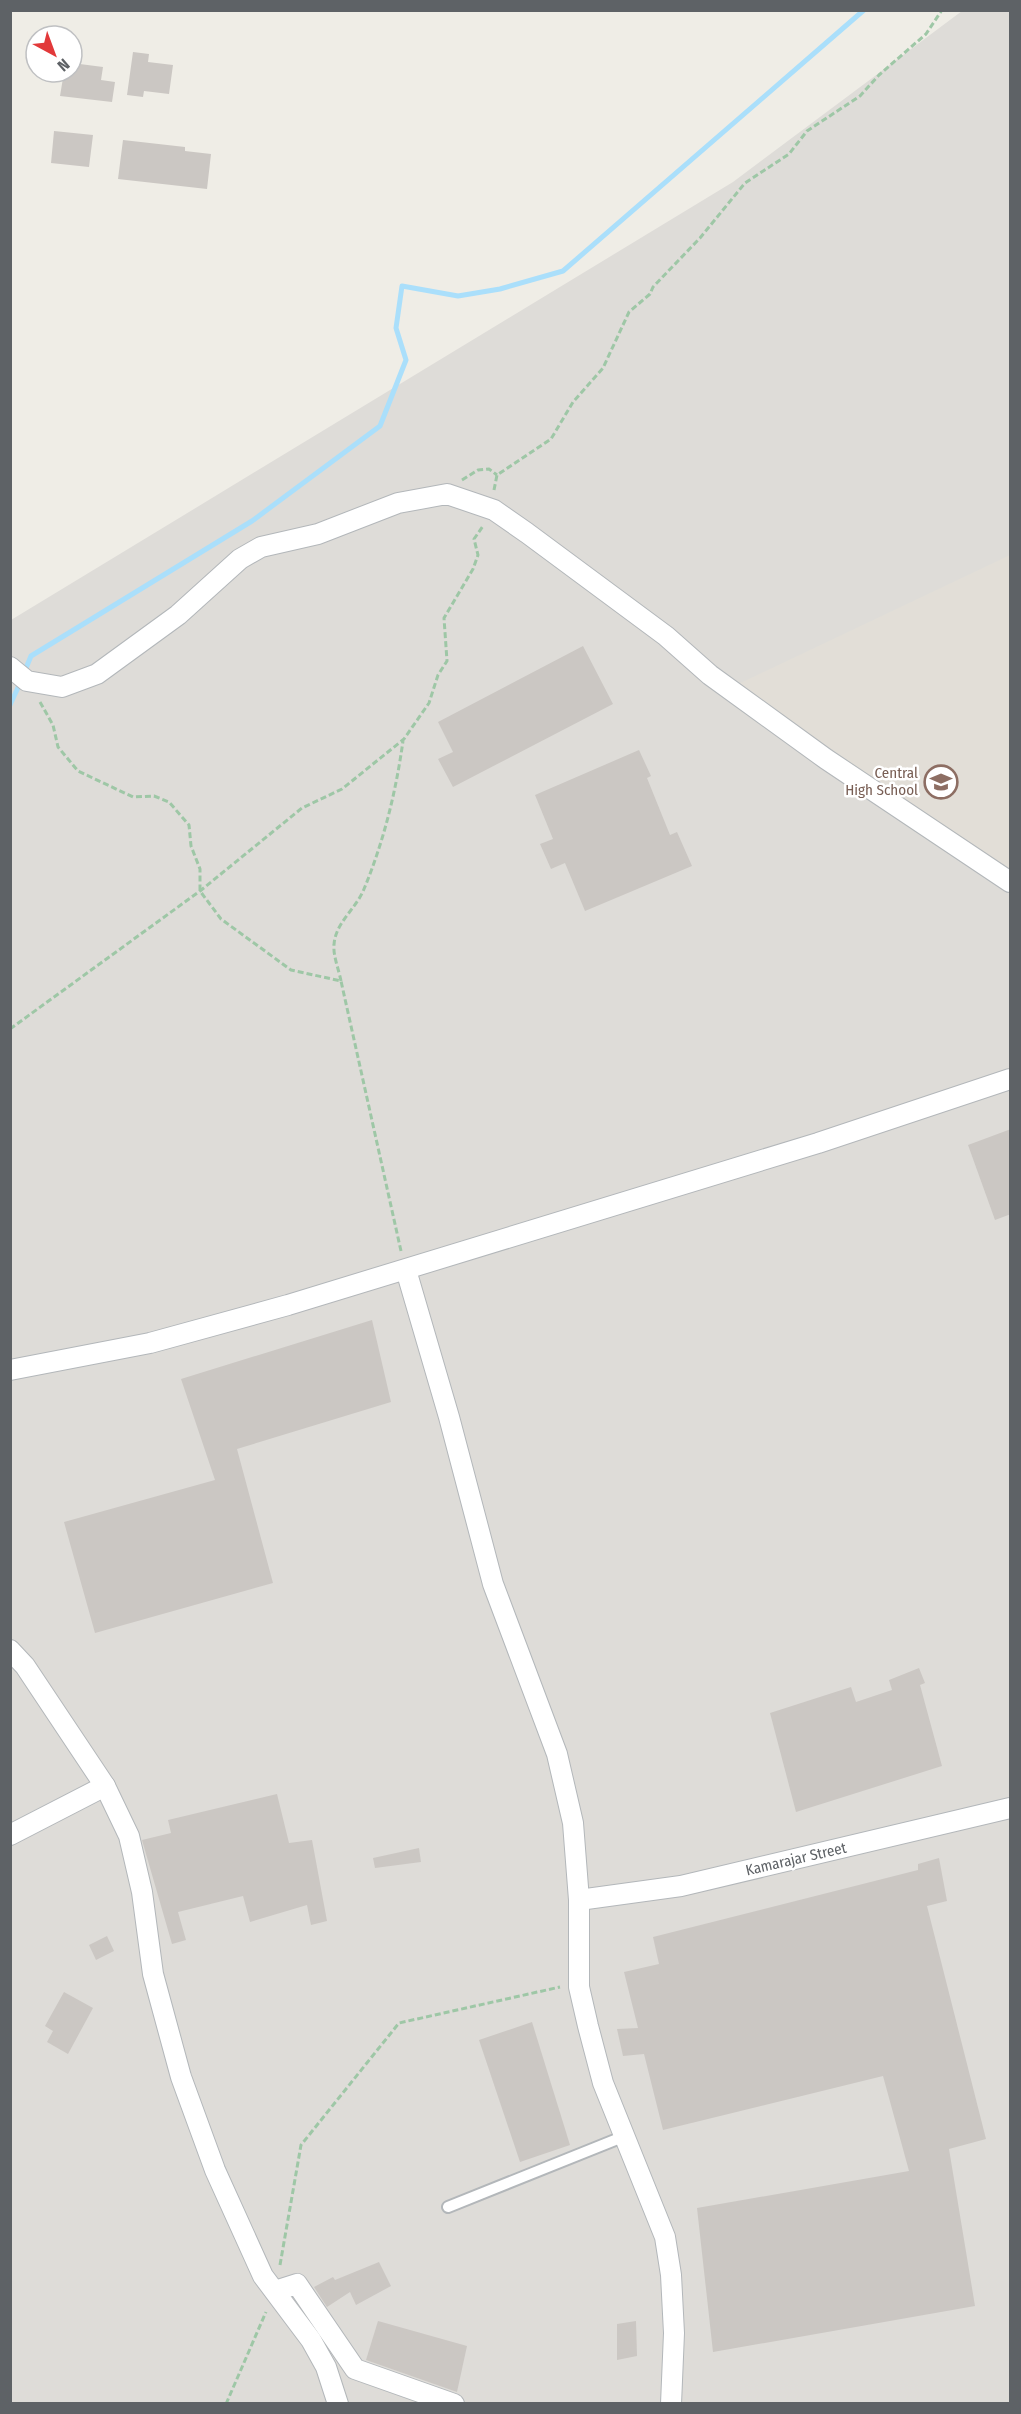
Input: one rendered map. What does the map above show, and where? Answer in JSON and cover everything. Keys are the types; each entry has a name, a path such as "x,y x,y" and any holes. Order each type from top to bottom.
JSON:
{"street":[{"path":"10,667 27,681 62,687 97,674 178,615 240,559 261,547 318,534 398,503 447,494 494,510 666,636 710,675 826,759 1011,882"},
{"path":"10,1370 150,1343 406,1270 806,1146 1011,1079"},
{"path":"406,1270 449,1417 493,1584 557,1754 573,1823 579,1900 579,1983 603,2083 665,2238 671,2275 674,2333 671,2403"},
{"path":"10,1650 25,1666 105,1786 129,1836 142,1892 153,1974 181,2077 215,2170 263,2276 311,2340 326,2367 338,2403"},
{"path":"10,1835 105,1786"},
{"name":"Kamarajar Street","path":"579,1900 681,1886 1011,1808"},
{"path":"275,2291 297,2284 355,2369 454,2403"}],"lane":[{"path":"448,2207 625,2136"}],"path":[{"path":"10,1029 200,891 302,807 342,789 404,739 429,703 438,675 447,661 444,618 474,569 478,555 474,539 494,510 497,475 551,439 573,402 603,368 629,312 650,294 653,287 700,238 745,183 789,154 807,131 860,96 879,75 926,34 942,10"},
{"path":"447,494 478,470 489,469 497,475"},
{"path":"27,681 53,725 58,747 78,771 133,797 153,796 169,802 189,825 191,846 200,869 200,891 221,919 291,970 341,981"},
{"path":"404,739 397,784 370,872 353,910 338,928 333,946 406,1270"},
{"path":"226,2403 275,2291 301,2145 399,2024 579,1983"}],"shaded area":[{"path":"962,11 1010,11 1010,2403 11,2404 11,620 733,182"},
{"name":"Central High School","path":"1010,555 1010,877 732,687"}],"building":[{"path":"133,52 149,54 148,62 173,65 169,94 144,91 143,97 127,95"},
{"path":"84,65 103,67 101,80 115,82 112,102 60,96 62,84 84,84"},
{"path":"54,131 93,135 89,167 51,163"},
{"path":"123,140 185,147 185,151 211,154 207,189 118,179"},
{"path":"583,646 613,704 453,787 438,759 453,752 438,722"},
{"path":"639,750 651,776 647,778 670,835 677,832 692,866 585,911 565,863 551,869 540,844 553,839 535,795"},
{"path":"1011,1129 1011,1214 995,1220 968,1145"},
{"path":"372,1320 391,1402 237,1449 273,1583 95,1633 64,1522 215,1480 181,1379"},
{"path":"919,1668 925,1683 920,1685 942,1766 796,1812 770,1713 851,1687 856,1702 892,1690 889,1680"},
{"path":"277,1794 289,1843 312,1840 327,1921 311,1925 307,1905 250,1922 243,1896 178,1912 186,1940 172,1944 142,1840 171,1833 168,1820"},
{"path":"419,1848 421,1862 375,1868 373,1858"},
{"path":"939,1858 947,1901 927,1906 986,2139 949,2149 975,2306 713,2352 697,2208 909,2171 883,2076 663,2130 644,2054 623,2056 617,2029 638,2028 624,1972 659,1964 653,1937 918,1870 918,1864"},
{"path":"107,1936 114,1951 96,1960 89,1945"},
{"path":"64,1992 93,2008 68,2054 47,2042 53,2031 45,2026"},
{"path":"532,2022 570,2145 520,2162 479,2040"},
{"path":"379,2262 391,2286 356,2305 350,2292 327,2307 314,2287 333,2277 335,2280"},
{"path":"378,2321 467,2346 457,2392 366,2360"},
{"path":"636,2321 637,2356 617,2360 617,2324"}],"waterway":[{"path":"24,673 31,656 252,521 380,426 406,360 396,328 402,286 458,296 500,289 563,271 864,10"},
{"path":"10,705 21,681"}],"place":[{"name":"Central High School","path":"941,782"}]}
